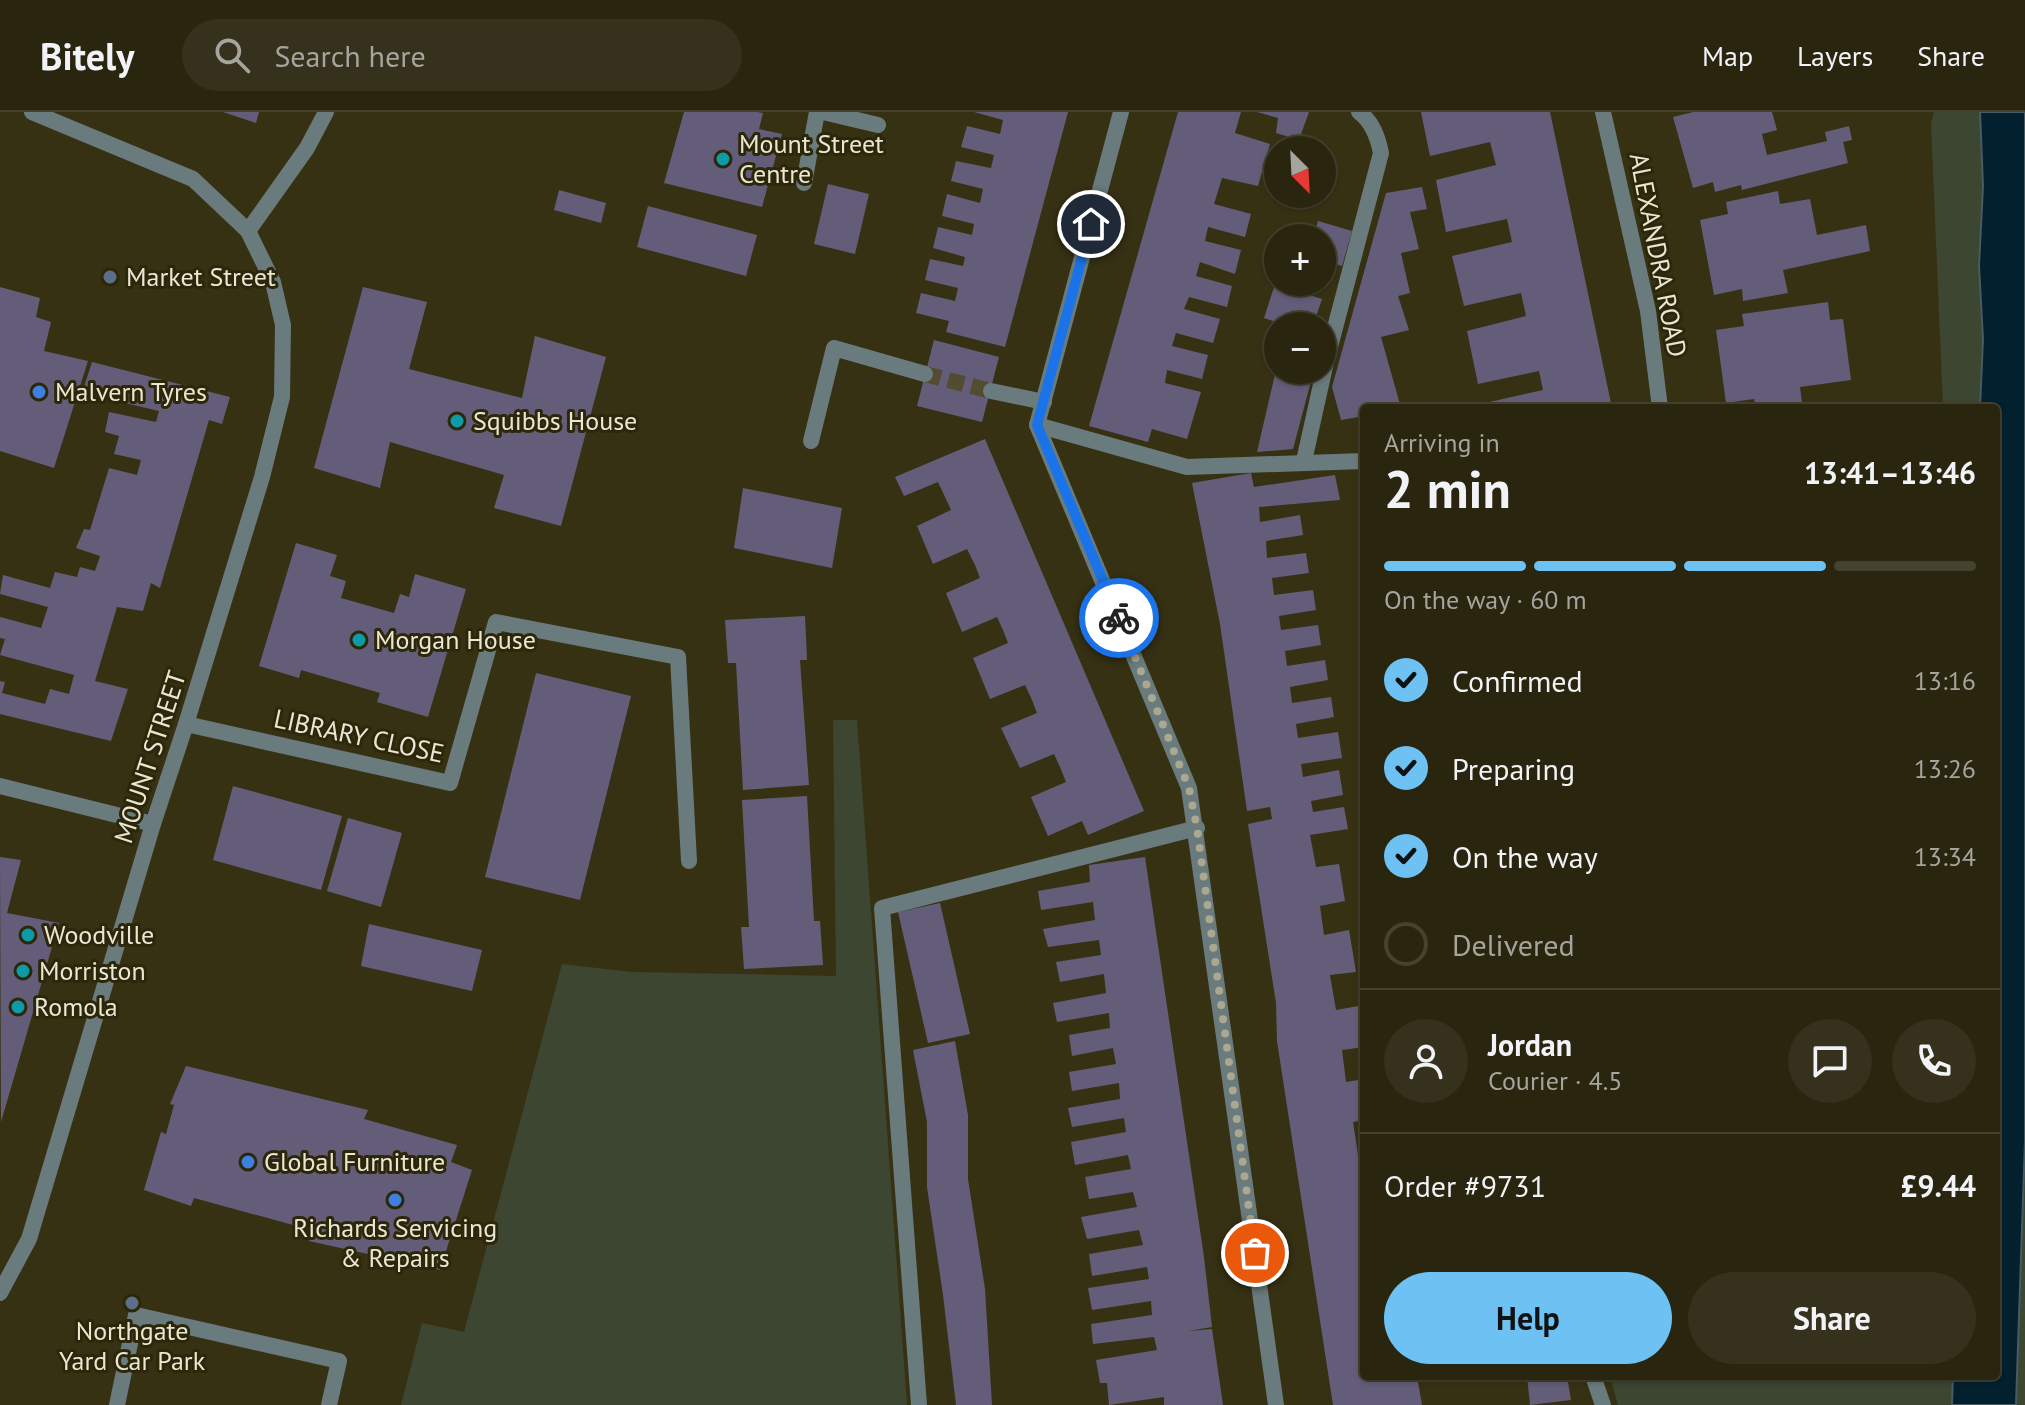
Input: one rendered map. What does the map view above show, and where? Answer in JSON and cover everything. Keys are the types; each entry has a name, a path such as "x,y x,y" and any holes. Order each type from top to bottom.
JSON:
{"street":[{"name":"MOUNT STREET","path":"0,1293 29,1239 153,824 262,477 282,397 283,325 273,282 248,231 193,179 32,112"},
{"path":"248,231 307,148 326,112"},
{"path":"804,183 820,112 878,125"},
{"path":"1121,112 1037,425 1189,788 1276,1405"},
{"path":"1304,461 1326,362 1381,153 1377,135 1364,114 1359,112"},
{"name":"ALEXANDRA ROAD","path":"1603,112 1648,311 1660,404"},
{"path":"811,441 834,348 925,374"},
{"path":"991,391 1044,402"},
{"path":"1037,425 1187,467 1360,461"},
{"name":"LIBRARY CLOSE","path":"186,724 450,783 496,622 678,657 689,861"},
{"path":"0,786 153,824"},
{"path":"919,1405 882,908 1197,828"},
{"path":"117,1405 136,1315 339,1361 329,1405"},
{"path":"1594,1380 1603,1405"}],"green space":[{"path":"1934,112 1980,112 1983,186 1979,266 1983,339 1980,404 1943,404 1931,123"},
{"path":"833,720 857,720 907,1405 401,1405 422,1323 464,1332 562,964 632,972 836,976"},
{"path":"2025,1140 2025,1405 2016,1405"},
{"path":"1611,1380 1953,1380 1952,1405 1618,1405"}],"water":[{"path":"1980,112 2025,112 2025,1140 2016,1405 1952,1405 1953,1380 2000,1380 2000,404 1980,404 1983,339 1979,266 1983,186"}],"building":[{"path":"223,112 259,112 256,123"},
{"name":"Mount Street Centre","path":"684,112 763,113 759,129 782,134 762,207 664,183"},
{"path":"974,112 1068,112 1005,347 946,332 949,321 916,313 921,293 955,301 958,288 925,280 930,259 963,266 965,257 933,248 938,227 972,235 974,224 942,216 947,194 980,203 983,189 951,181 956,161 991,168 994,155 961,147 967,126 1000,134 1003,120"},
{"path":"1178,112 1241,112 1235,133 1264,142 1264,165 1258,186 1222,178 1214,204 1251,214 1245,237 1208,227 1205,241 1241,250 1235,274 1200,262 1196,276 1232,286 1227,307 1189,297 1184,309 1220,319 1213,343 1176,333 1172,346 1208,355 1202,379 1167,370 1165,383 1201,392 1187,439 1152,429 1148,442 1089,426"},
{"path":"1257,112 1309,112 1300,136 1276,133 1278,118"},
{"path":"1421,112 1550,112 1611,404 1481,404 1543,390 1539,371 1478,384 1467,331 1526,316 1521,293 1464,306 1452,256 1512,242 1507,219 1446,232 1436,180 1496,165 1490,142 1430,156"},
{"path":"1693,112 1772,112 1777,130 1762,134 1767,155 1827,141 1825,132 1849,126 1852,140 1843,142 1848,163 1742,190 1741,185 1715,192 1713,182 1693,188 1673,117"},
{"path":"828,184 869,194 855,254 814,244"},
{"path":"1422,187 1427,209 1410,212 1419,249 1401,253 1410,293 1398,296 1409,330 1381,337 1400,404 1360,404 1360,417 1341,420 1332,387 1336,384 1336,373 1386,193"},
{"path":"559,190 606,203 601,223 554,210"},
{"path":"1778,191 1780,204 1810,199 1817,235 1866,225 1870,251 1783,270 1788,293 1743,301 1742,289 1714,295 1700,220 1728,214 1726,202"},
{"path":"648,206 757,235 746,276 637,247"},
{"path":"1336,226 1352,231 1342,266 1336,264"},
{"name":"Malvern Tyres","path":"0,287 40,298 36,317 51,322 44,351 88,361 54,468 0,451"},
{"name":"Squibbs House","path":"363,287 427,302 409,369 522,398 535,336 606,357 561,526 494,508 504,475 390,442 380,488 314,468"},
{"path":"1271,296 1313,296 1322,299 1318,312 1266,312"},
{"path":"1828,302 1830,320 1843,319 1851,380 1800,387 1802,403 1755,404 1754,399 1726,403 1716,330 1744,326 1742,314"},
{"path":"934,340 999,357 982,422 917,406"},
{"path":"92,362 230,397 222,424 209,420 160,588 151,583 143,611 117,607 95,681 128,689 111,741 0,714 0,681 5,682 2,693 45,704 50,689 69,694 74,675 0,655 5,639 0,638 0,617 41,628 48,607 0,594 3,575 50,588 55,572 77,577 80,567 95,571 100,556 76,548 84,529 90,530 109,468 137,475 141,460 114,454 119,436 105,432 109,412 156,422 159,411 82,393"},
{"path":"1273,384 1310,384 1293,449 1257,452"},
{"path":"985,439 1144,811 1088,835 1082,821 1048,836 1031,797 1066,782 1060,767 1054,754 1020,768 1001,728 1037,713 1032,700 1025,685 990,699 973,658 1008,643 1003,630 997,617 962,632 946,593 980,578 975,565 967,549 933,564 917,526 951,510 938,482 904,496 895,477"},
{"path":"1251,473 1254,487 1335,475 1340,500 1259,507 1260,522 1300,515 1303,535 1266,541 1267,558 1306,553 1309,573 1272,578 1274,595 1313,590 1316,610 1279,616 1281,630 1318,625 1321,645 1285,651 1287,666 1325,660 1328,680 1290,687 1292,703 1331,697 1334,717 1296,724 1298,738 1338,732 1342,758 1301,764 1303,777 1339,770 1343,795 1311,801 1313,812 1344,807 1348,829 1310,835 1316,867 1339,864 1345,901 1320,906 1324,935 1349,930 1356,972 1330,975 1336,1010 1360,1006 1360,1048 1342,1050 1346,1082 1360,1080 1360,1121 1353,1122 1360,1155 1360,1380 1418,1380 1422,1405 1333,1405 1277,1041 1276,1003 1248,824 1272,819 1270,807 1247,811 1220,624 1192,483"},
{"path":"743,488 842,508 832,568 734,548"},
{"name":"Morgan House","path":"296,543 337,555 330,576 346,581 341,598 394,613 400,594 409,597 415,574 466,589 428,717 377,702 380,693 301,670 299,678 259,666"},
{"path":"805,616 807,660 800,660 809,785 743,790 736,663 728,663 725,620"},
{"path":"536,673 631,696 580,900 485,877"},
{"path":"233,786 342,816 321,890 213,860"},
{"path":"807,796 814,921 820,921 823,965 744,969 741,927 749,927 742,800"},
{"path":"348,818 402,833 381,907 327,891"},
{"path":"0,857 21,860 7,913 59,923 1,1122"},
{"path":"1145,857 1212,1327 1188,1331 1212,1329 1223,1405 1164,1405 1164,1397 1109,1405 1107,1383 1100,1383 1096,1360 1157,1350 1154,1337 1093,1344 1091,1324 1152,1315 1151,1301 1092,1310 1088,1288 1149,1279 1147,1267 1092,1276 1089,1254 1143,1245 1139,1230 1087,1239 1081,1217 1137,1207 1133,1192 1089,1199 1085,1177 1131,1169 1128,1155 1075,1165 1071,1142 1126,1132 1124,1118 1072,1127 1068,1108 1120,1099 1119,1083 1072,1091 1069,1072 1116,1064 1113,1048 1072,1056 1069,1035 1110,1028 1109,1013 1057,1022 1053,1003 1106,993 1104,974 1060,982 1056,962 1101,955 1099,940 1048,947 1043,929 1095,920 1093,902 1041,910 1038,891 1090,882 1089,865"},
{"path":"940,903 970,1034 928,1043 898,912"},
{"path":"369,924 482,950 472,991 361,966"},
{"path":"955,1041 968,1115 968,1179 985,1289 992,1405 956,1405 927,1187 927,1122 913,1050"},
{"name":"Global Furniture","path":"186,1066 368,1110 364,1119 457,1145 451,1162 472,1170 440,1270 309,1241 315,1231 194,1198 191,1206 144,1190 161,1132 166,1134 174,1105 170,1104"},
{"path":"1527,1380 1568,1380 1571,1400 1530,1405"}],"tunnel":[{"path":"925,374 991,391"}],"way so far":[{"path":"1119,618 1189,788 1255,1253"}],"place":[{"name":"Mount Street Centre","path":"723,159"},
{"name":"Market Street","path":"110,277"},
{"name":"Malvern Tyres","path":"39,392"},
{"name":"Squibbs House","path":"457,421"},
{"name":"Morgan House","path":"359,640"},
{"name":"Woodville","path":"28,935"},
{"name":"Morriston","path":"23,971"},
{"name":"Romola","path":"18,1007"},
{"name":"Global Furniture","path":"248,1162"},
{"name":"Richards Servicing & Repairs","path":"395,1200"},
{"name":"Northgate Yard Car Park","path":"132,1303"}],"route":[{"path":"1091,224 1037,425 1119,618"}]}
